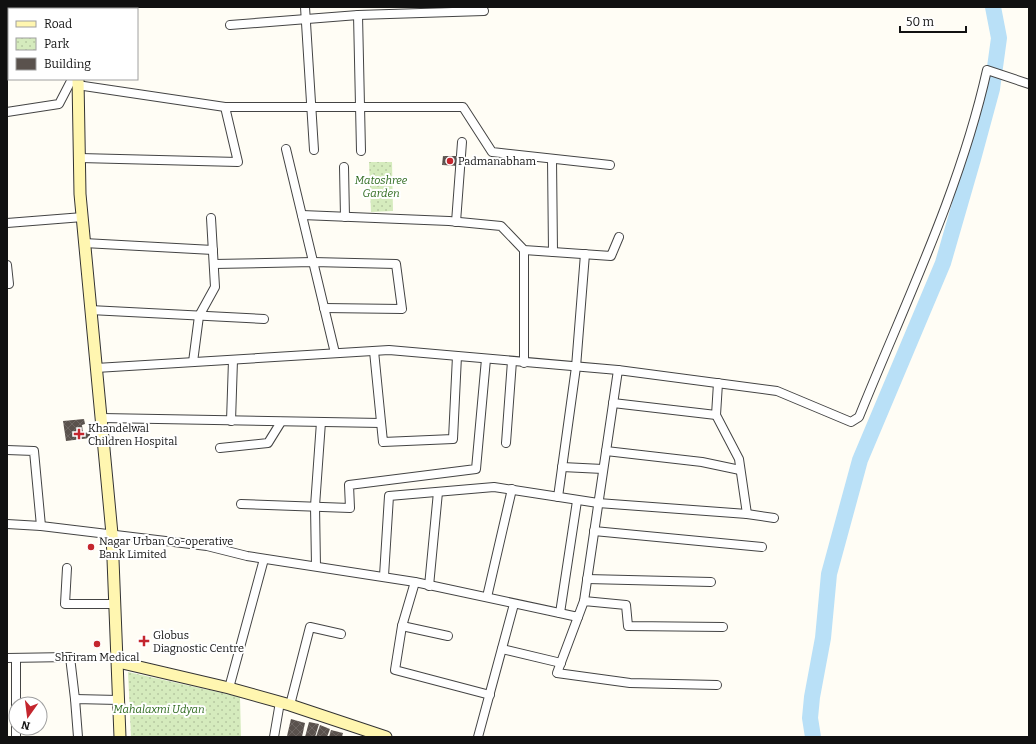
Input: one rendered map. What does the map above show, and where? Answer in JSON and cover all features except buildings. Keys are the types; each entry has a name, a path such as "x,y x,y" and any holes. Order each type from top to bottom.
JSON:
{"street":[{"path":"305,7 314,150"},
{"path":"230,25 358,15 392,10 472,9 484,11"},
{"path":"358,15 360,150"},
{"path":"96,368 390,350 524,363 618,370 777,390 852,422 859,417 945,210 981,96 987,70 1029,84"},
{"path":"76,81 225,107 463,107 492,152 610,165"},
{"path":"7,112 59,104 76,81"},
{"path":"76,81 84,243 112,534 113,604 118,662 120,737"},
{"path":"80,158 238,162 225,107"},
{"path":"456,222 462,142"},
{"path":"286,149 335,353"},
{"path":"552,159 553,252"},
{"path":"344,167 346,217"},
{"path":"302,215 456,222 502,226 524,250 524,363"},
{"path":"7,222 83,217"},
{"path":"193,362 199,316 215,287 211,218"},
{"path":"524,250 611,256 618,237"},
{"path":"84,243 213,250"},
{"path":"558,497 576,367 585,254"},
{"path":"214,264 313,262 396,264 402,309 324,308"},
{"path":"7,265 9,284 7,284"},
{"path":"90,310 264,319"},
{"path":"374,351 383,442 453,439 457,356"},
{"path":"241,504 350,508 349,485 476,469 486,359"},
{"path":"231,421 233,360"},
{"path":"506,443 512,361"},
{"path":"618,370 584,601 557,674 630,683 716,685"},
{"path":"718,383 716,415 739,459 747,514"},
{"path":"613,403 716,415"},
{"path":"102,418 380,423"},
{"path":"220,448 268,443 281,422"},
{"path":"316,566 315,506 321,422"},
{"path":"7,450 34,451 41,526"},
{"path":"606,452 702,462 740,470"},
{"path":"562,468 603,469"},
{"path":"384,576 389,496 494,487 577,501 747,514 774,518"},
{"path":"487,597 512,489"},
{"path":"429,586 438,492"},
{"path":"560,613 577,501"},
{"path":"7,524 41,526 207,546 264,559 384,576 415,582 578,618"},
{"path":"594,531 762,546"},
{"path":"229,688 264,559"},
{"path":"67,568 65,604 113,604"},
{"path":"587,579 711,582"},
{"path":"415,582 402,626 395,670 490,695"},
{"path":"584,601 626,605 628,626 722,627"},
{"path":"478,737 514,604"},
{"path":"402,626 448,636"},
{"path":"274,737 310,627 341,634"},
{"path":"502,649 561,662"},
{"path":"7,658 70,657 78,737"},
{"path":"16,658 16,737"},
{"path":"118,662 229,688 285,703 386,737"},
{"path":"75,699 118,700"}],"green space":[{"name":"Matoshree Garden","path":"369,162 392,162 393,211 371,212"},
{"name":"Mahalaxmi Udyan","path":"128,672 240,697 241,737 131,737"}],"waterway":[{"path":"813,737 810,718 812,697 823,638 829,574 860,460 943,263 992,89 999,38 993,7"}],"place":[{"name":"Padmanabham","path":"450,161"},
{"name":"Khandelwal Children Hospital","path":"79,434"},
{"name":"Nagar Urban Co-operative Bank Limited","path":"91,547"},
{"name":"Globus Diagnostic Centre","path":"144,641"},
{"name":"Shriram Medical","path":"97,644"}]}
